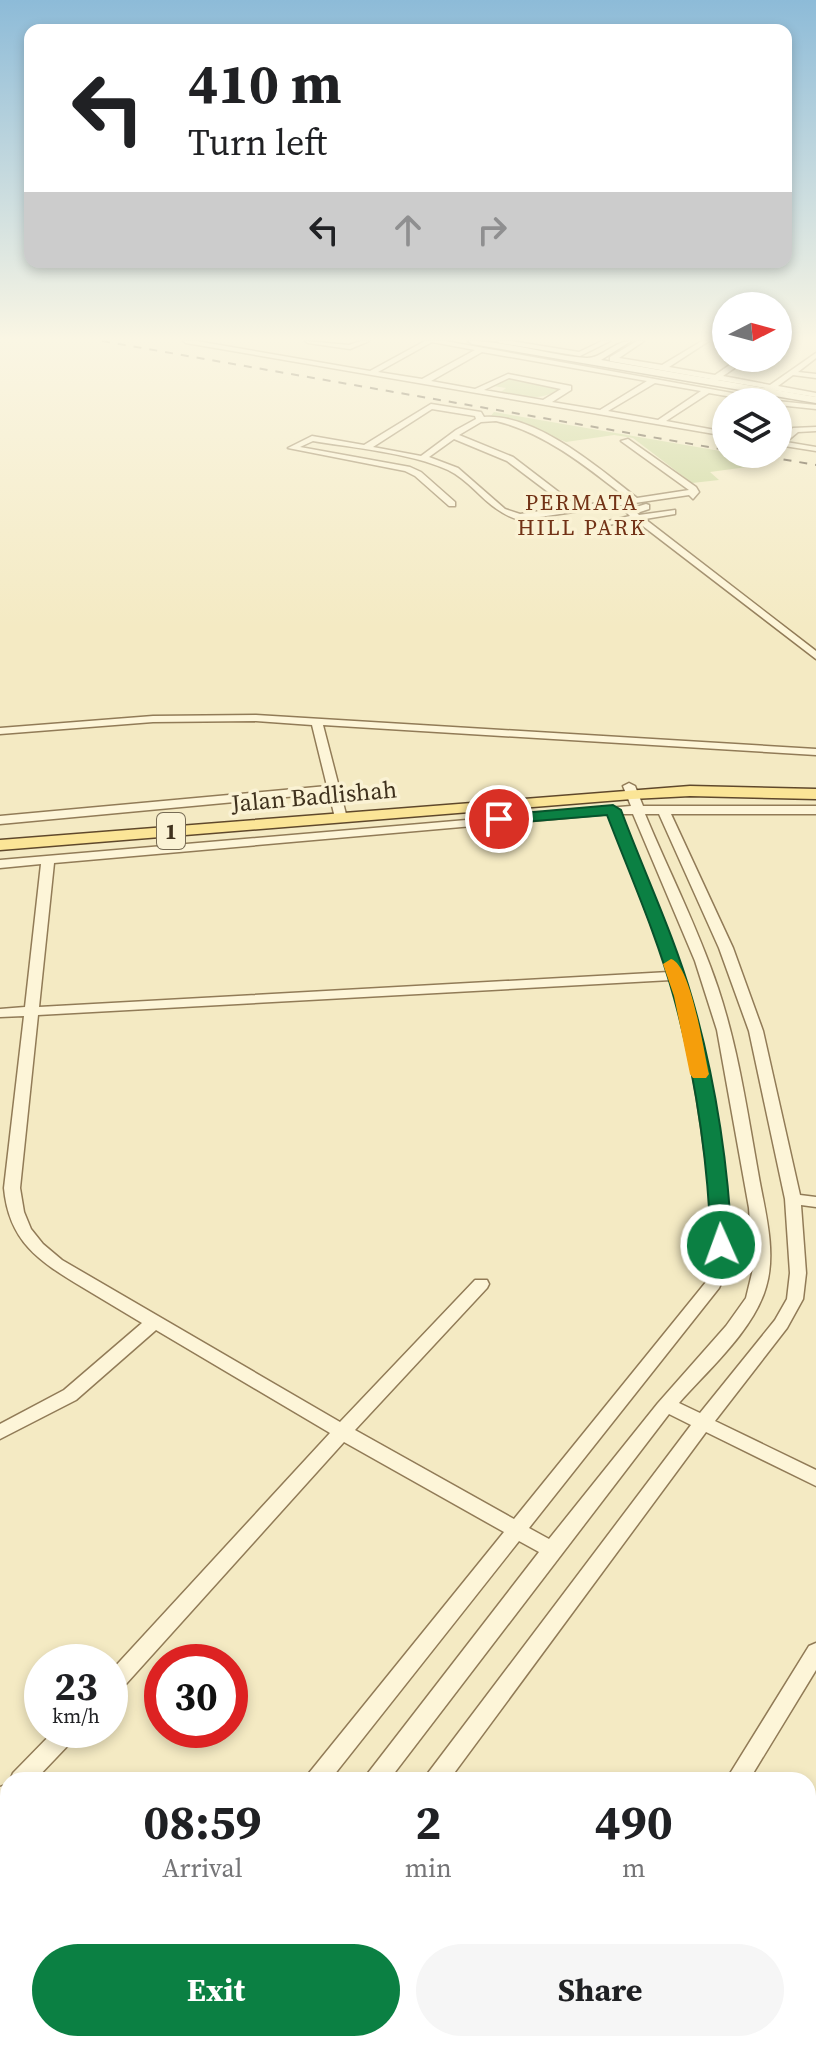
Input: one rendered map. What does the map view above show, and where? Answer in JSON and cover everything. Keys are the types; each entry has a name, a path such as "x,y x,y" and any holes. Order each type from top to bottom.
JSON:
{"main road":[{"name":"1","path":"633,796 816,787"},
{"name":"1","path":"633,796 690,791 816,794"},
{"name":"Jalan Badlishah","path":"0,837 633,796"},
{"name":"Jalan Badlishah","path":"0,845 340,813"}],"street":[{"path":"367,447 383,437"},
{"path":"423,458 456,437 510,459 575,509"},
{"path":"544,437 636,501"},
{"path":"452,504 418,474 407,469 292,448 312,438 423,458 455,470 507,514 519,517 695,492"},
{"path":"625,441 695,492"},
{"path":"792,445 816,449"},
{"path":"695,492 683,501 630,511 816,656"},
{"path":"603,523 672,512"},
{"path":"0,731 153,719 316,720 816,752"},
{"path":"316,720 340,813"},
{"path":"0,820 334,789"},
{"path":"633,796 663,809 816,810"},
{"path":"0,864 613,810 633,796"},
{"path":"382,1772 552,1550 751,1302 758,1286 760,1263 755,1196 720,1017 680,906 633,796"},
{"path":"442,1772 702,1423 781,1324 795,1299 798,1273 793,1199 749,1006 663,809"},
{"path":"323,1772 713,1284 720,1269 720,1204 709,1121 692,1032 676,976 613,810"},
{"path":"48,860 12,1188 17,1220 36,1250 153,1323 552,1550"},
{"path":"0,1013 676,976"},
{"path":"793,1199 816,1202"},
{"path":"128,1667 481,1284"},
{"path":"0,1432 70,1395 153,1323"},
{"path":"667,1405 816,1479"},
{"path":"742,1772 816,1652"},
{"path":"29,1772 52,1748"}],"green space":[{"path":"554,437 602,437 566,442"},
{"path":"625,437 712,450 712,468 740,468 710,472 719,480 692,483 633,438"}],"railway":[{"path":"650,437 712,448"},
{"path":"792,461 816,465"}],"slow traffic":[{"path":"671,964 683,996 700,1074"}],"district":[{"name":"PERMATA HILL PARK","path":"582,514"}],"route":[{"path":"499,819 613,810 683,996 692,1032 709,1121 720,1204 721,1245"}]}
